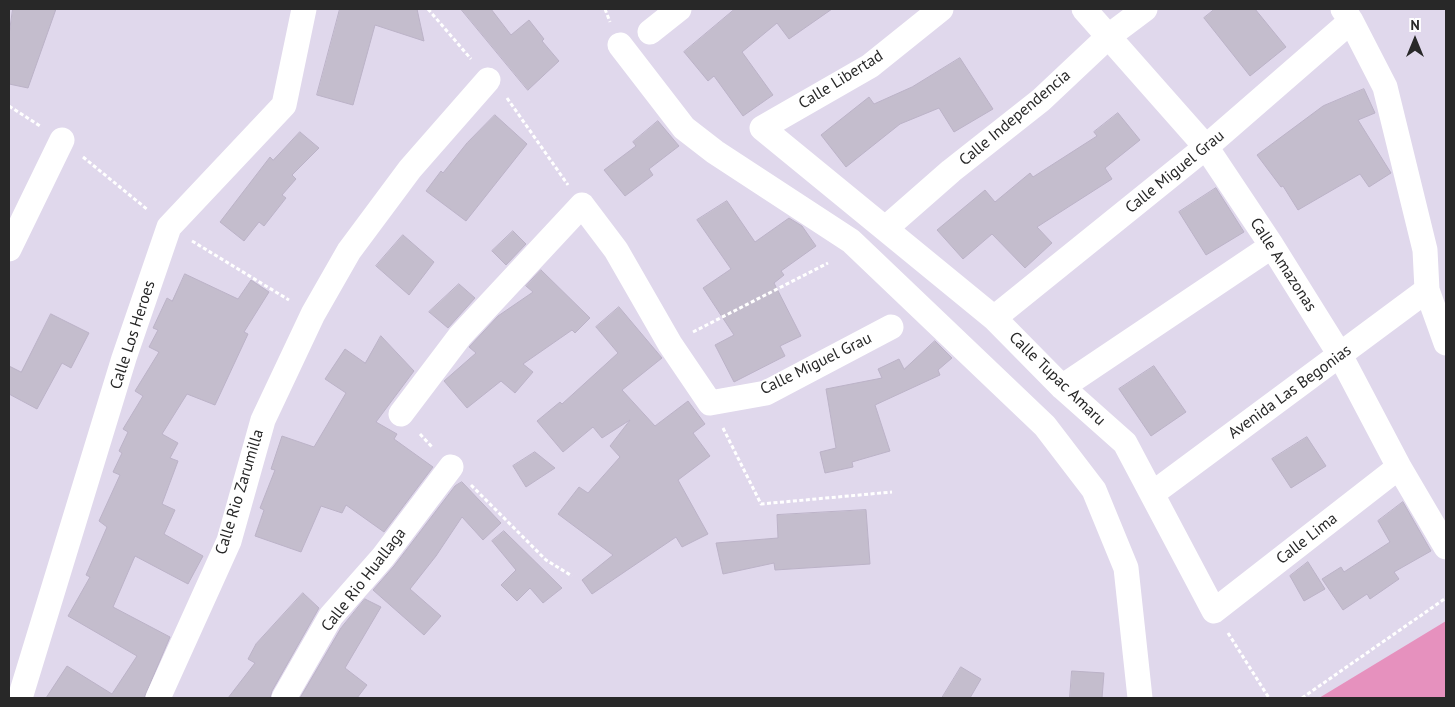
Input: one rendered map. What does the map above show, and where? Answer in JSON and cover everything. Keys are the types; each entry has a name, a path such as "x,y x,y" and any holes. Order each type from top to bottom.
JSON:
{"street":[{"name":"Calle Los Heroes","path":"20,698 124,358 169,227 284,105 304,9"},
{"path":"650,32 679,9"},
{"name":"Calle Libertad","path":"762,128 870,66 941,9"},
{"name":"Calle Amazonas","path":"1084,9 1206,148 1272,246 1340,355 1399,467 1446,547"},
{"name":"Calle Independencia","path":"886,228 951,172 1041,100 1109,36 1145,9"},
{"path":"1347,15 1385,87 1425,250 1427,290 1446,343"},
{"name":"Calle Miguel Grau","path":"994,318 1206,148 1347,15"},
{"path":"620,45 684,128 715,152 851,241 1045,426 1094,490 1126,568 1140,698"},
{"name":"Calle Rio Zarumilla","path":"158,698 229,541 263,420 313,314 349,251 410,169 488,80"},
{"name":"Calle Tupac Amaru","path":"762,128 994,318 1062,387 1125,443 1214,611"},
{"path":"9,249 62,140"},
{"path":"401,414 460,336 582,205 616,250 670,344 710,403"},
{"path":"1062,387 1272,246"},
{"name":"Avenida Las Begonias","path":"1152,494 1427,290"},
{"name":"Calle Miguel Grau","path":"710,403 766,392 891,327"},
{"name":"Calle Rio Huallaga","path":"284,698 331,616 384,557 451,467"},
{"name":"Calle Lima","path":"1214,611 1399,467"}],"path":[{"path":"428,9 488,80 498,86 582,205"},
{"path":"670,344 828,263"},
{"path":"710,403 761,504 892,492"},
{"path":"401,414 451,467 493,505 546,560 572,576"},
{"path":"1302,698 1446,598"},
{"path":"1214,611 1269,698"}],"shaded area":[{"path":"1446,621 1446,698 1319,698"}],"building":[{"path":"13,9 56,9 28,88 9,84 9,35"},
{"path":"340,9 417,9 424,41 375,25 353,105 317,95"},
{"path":"461,9 491,9 511,35 529,20 544,39 542,41 559,61 528,90"},
{"path":"735,9 832,9 789,39 777,23 742,52 773,95 743,116 714,76 708,81 684,52"},
{"path":"1215,9 1255,9 1286,47 1250,76 1204,18"},
{"path":"960,58 993,109 954,132 939,108 900,124 846,167 821,135 869,97 874,104 912,87"},
{"path":"1364,89 1375,113 1358,120 1391,173 1369,187 1360,174 1298,210 1283,186 1281,187 1257,155 1323,106"},
{"path":"1118,113 1140,140 1105,168 1112,179 1037,227 1052,243 1025,268 992,234 963,259 937,230 985,190 995,202 1030,173 1033,177 1097,136 1094,132"},
{"path":"495,115 527,144 466,221 426,191 441,171 443,173 467,143"},
{"path":"658,121 679,146 649,169 653,175 625,196 604,170 636,146 633,142"},
{"path":"300,132 319,148 292,175 296,179 282,195 286,198 264,226 259,222 244,241 220,222 270,157 273,160"},
{"path":"1216,188 1244,232 1206,255 1179,212"},
{"path":"727,201 755,242 789,218 802,226 816,246 781,271 784,275 774,283 801,336 780,346 785,356 734,382 715,345 734,335 703,288 731,269 697,220"},
{"path":"513,231 526,244 506,265 492,251"},
{"path":"403,235 434,262 409,295 376,266"},
{"path":"541,270 590,318 575,333 572,330 523,364 533,372 515,393 501,381 467,408 444,381 476,353 469,347 498,316 533,292 526,286"},
{"path":"185,274 238,299 251,280 269,292 244,332 248,334 215,405 187,394 162,434 178,443 170,458 178,461 162,504 175,510 164,534 203,556 188,584 135,556 113,607 170,637 144,698 46,698 67,666 112,694 137,656 68,616 90,577 86,575 107,527 99,521 120,475 113,472 122,453 119,451 128,432 123,429 143,396 135,391 159,352 149,347 158,330 153,328 167,298 172,301"},
{"path":"459,284 475,298 448,328 429,312"},
{"path":"619,307 662,358 622,390 655,426 688,401 705,424 693,433 710,456 678,480 708,534 682,547 676,537 592,594 582,580 613,555 558,514 579,487 588,493 620,457 610,446 630,420 602,438 593,427 563,452 537,421 560,402 562,404 618,353 596,327"},
{"path":"51,314 89,333 71,368 62,363 37,409 9,394 9,366 21,372"},
{"path":"381,336 414,371 376,422 397,434 394,439 433,467 384,532 346,505 342,513 321,506 301,552 255,536 264,510 260,508 275,470 271,469 282,436 314,447 346,393 325,379 345,349 365,363"},
{"path":"935,341 952,358 938,370 940,375 875,405 890,451 852,462 853,467 825,473 820,452 836,448 826,389 882,378 878,369 899,359 904,369"},
{"path":"1154,366 1186,412 1151,436 1119,389"},
{"path":"1307,437 1326,466 1291,488 1272,459"},
{"path":"535,452 555,468 526,487 513,466"},
{"path":"462,482 501,523 483,540 462,517 436,556 410,589 441,616 424,635 373,590 394,566 455,486"},
{"path":"1403,502 1431,551 1394,572 1399,579 1370,599 1367,594 1343,610 1322,579 1341,567 1344,572 1390,542 1378,521"},
{"path":"866,510 870,564 775,570 774,563 723,574 716,543 778,538 777,515"},
{"path":"504,531 562,588 543,603 530,588 517,601 501,585 516,570 492,541"},
{"path":"1308,562 1325,589 1304,601 1290,576"},
{"path":"303,593 319,608 272,691 270,698 228,698 255,663 248,659 256,644"},
{"path":"365,599 381,607 345,668 367,685 357,698 300,698 341,628"},
{"path":"961,667 981,679 970,698 942,698"},
{"path":"1072,671 1104,673 1102,698 1070,698"}]}
